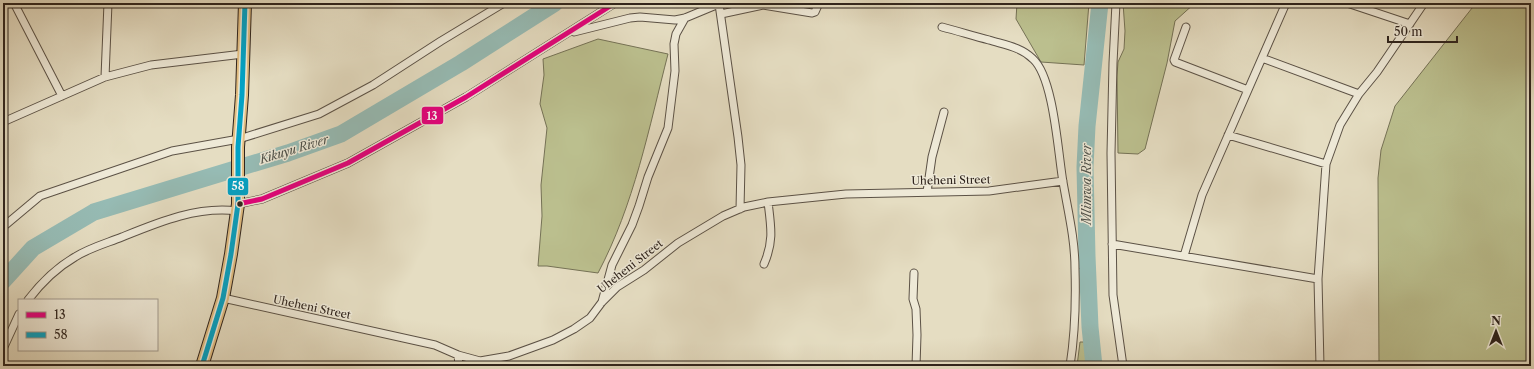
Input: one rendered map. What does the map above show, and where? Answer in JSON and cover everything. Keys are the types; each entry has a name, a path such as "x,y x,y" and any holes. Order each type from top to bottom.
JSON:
{"highway":[{"path":"202,366 223,298 231,254 237,205 238,144 242,95 245,3"}],"street":[{"path":"14,3 62,96"},
{"path":"104,78 108,3"},
{"path":"3,227 40,196 172,151 238,144 319,114 373,85 504,3"},
{"path":"29,299 50,275 75,256 108,242 183,215 220,209 262,199 348,163 466,97 615,3"},
{"path":"566,34 630,18 640,17 675,20 685,18 720,3 720,14 738,137 740,165 740,209"},
{"path":"720,14 763,5 812,13 815,12 819,3"},
{"path":"1116,3 1112,63 1112,295 1123,366"},
{"path":"1184,256 1202,195 1286,3"},
{"path":"1347,3 1410,24"},
{"path":"1320,366 1318,279 1326,164 1340,125 1359,94 1377,72 1424,3"},
{"path":"602,302 612,265 632,225 648,177 668,128 675,71 674,44 676,34 685,18"},
{"path":"942,26 1023,51 1035,60 1044,79 1055,124 1063,181 1069,210 1075,268 1075,331 1070,366"},
{"path":"1186,27 1174,60 1175,62 1248,90"},
{"path":"3,122 104,78 151,65 243,54"},
{"path":"1262,58 1359,94"},
{"path":"927,192 932,157 944,112"},
{"path":"1228,135 1326,164"},
{"name":"Uheheni Street","path":"223,298 435,345 458,355 480,361 509,356 553,340 574,329 590,318 602,302 617,288 644,270 678,243 722,216 740,209 768,202 846,194 989,191 1063,181"},
{"path":"764,264 770,250 771,237 768,202"},
{"path":"1112,244 1318,279"},
{"path":"914,273 913,300 916,310 917,335 916,366"},
{"path":"3,349 18,316"},
{"path":"458,355 459,366"}],"green space":[{"path":"1017,3 1089,3 1084,65 1041,62 1016,19"},
{"path":"1123,3 1195,3 1175,21 1167,63 1145,149 1138,154 1118,153 1117,76 1118,62 1124,49 1125,31"},
{"path":"1476,3 1531,3 1531,366 1379,366 1378,178 1381,150 1395,106"},
{"path":"598,39 668,54 647,138 631,193 611,247 598,273 538,266 542,216 541,185 547,128 540,104 544,75 543,59"},
{"path":"1080,342 1087,342 1090,366 1077,366"}],"waterway":[{"name":"Kikuyu River","path":"3,281 33,248 94,212 288,153 341,134 461,63 555,3"},
{"name":"Mlimwa River","path":"1094,366 1090,327 1085,167 1087,126 1100,3"}],"transit line":[{"name":"58","path":"202,366 223,298 238,204 238,147 242,95 245,3"},
{"name":"13","path":"238,204 262,199 348,163 466,97 615,3"}]}
